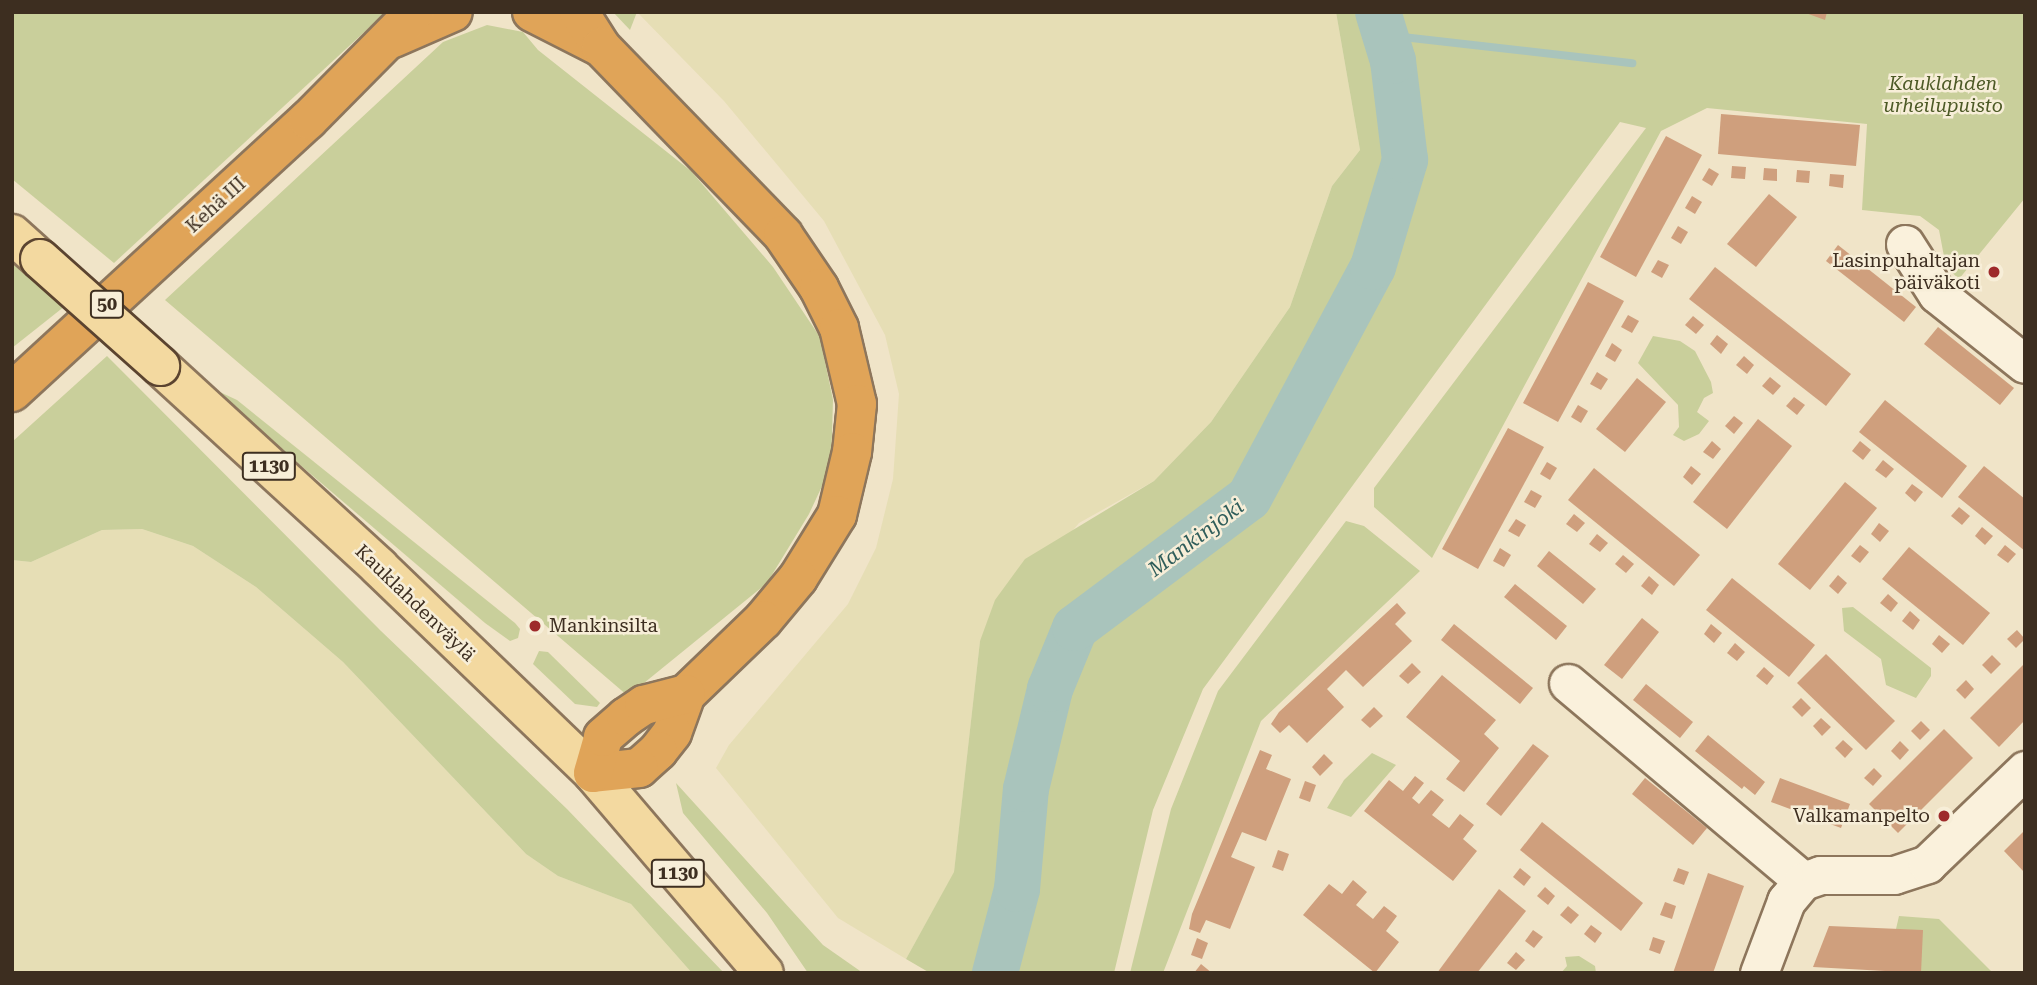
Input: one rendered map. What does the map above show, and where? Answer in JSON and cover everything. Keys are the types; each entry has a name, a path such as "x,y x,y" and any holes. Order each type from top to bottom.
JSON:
{"highway":[{"name":"Kehä III","path":"12,392 308,120 415,12"},
{"path":"388,40 453,12"},
{"path":"533,12 601,47"},
{"path":"579,12 601,47 746,191 783,235 820,288 838,328 857,404 846,483 821,545 763,620 686,694 645,705 603,737 593,773"}],"main road":[{"name":"Kauklahdenväylä","path":"26,247 379,567 593,773 764,973"}],"street":[{"path":"1905,244 1937,294 2025,364"},
{"path":"1568,683 1803,881"},
{"path":"1759,973 1786,901 1803,881 1820,875 1894,875 1927,864 2025,770"}],"shaded area":[{"path":"637,12 1336,12 1360,150 1332,186 1290,307 1211,422 1154,481 1079,523 980,641 954,873 906,959 838,918 716,768 729,745 848,604 876,548 893,479 899,394 885,335 824,221 724,101"},
{"path":"142,529 193,546 256,587 343,662 526,854 558,876 631,904 692,973 12,973 12,560 31,562 102,530"}],"green space":[{"path":"12,12 386,12 114,263 12,179"},
{"path":"613,12 637,12 630,30"},
{"name":"Kauklahden urheilupuisto","path":"1336,12 2025,12 2025,198 1959,279 1946,267 1939,230 1920,216 1862,210 1867,124 1707,108 1661,131 1432,558 1374,507 1374,488 1646,128 1620,122 1203,689 1153,810 1114,973 930,973 906,959 954,872 980,641 995,600 1025,559 1154,481 1211,422 1290,307 1332,186 1360,150"},
{"path":"487,25 523,32 538,50 691,171 773,267 820,337 833,400 831,467 809,514 767,583 628,696 165,300 443,42"},
{"path":"12,258 65,306 12,348"},
{"path":"1653,336 1680,341 1695,351 1711,382 1713,393 1704,398 1697,412 1709,421 1699,434 1684,441 1673,435 1679,427 1678,405 1638,363"},
{"path":"107,356 381,631 567,809 724,973 692,973 631,904 558,876 526,854 343,662 256,587 193,546 142,529 102,530 31,562 12,560 12,442"},
{"path":"209,387 237,400 515,623 520,629 518,638 510,641 485,623"},
{"path":"1346,521 1364,526 1420,571 1261,721 1163,973 1130,973 1171,809 1218,691"},
{"path":"1853,607 1931,668 1931,676 1916,698 1886,685 1881,659 1844,631 1842,608"},
{"path":"539,651 548,652 600,703 597,707 575,704 533,664"},
{"path":"1372,753 1396,765 1351,817 1327,808 1344,780"},
{"path":"676,783 823,945 863,973 808,973 767,913 683,813"},
{"path":"1899,916 1939,919 1993,973 1921,973 1896,929"},
{"path":"1579,956 1595,966 1596,973 1561,973 1567,966 1565,957"}],"building":[{"path":"1803,12 1827,12 1825,20"},
{"path":"1721,114 1860,125 1856,166 1718,154"},
{"path":"1666,136 1702,155 1636,277 1600,257"},
{"path":"1732,166 1746,167 1745,179 1731,178"},
{"path":"1709,168 1719,174 1712,186 1702,180"},
{"path":"1764,168 1777,169 1777,181 1763,180"},
{"path":"1797,170 1810,171 1809,183 1796,182"},
{"path":"1830,174 1844,175 1843,188 1829,186"},
{"path":"1769,194 1797,217 1756,267 1727,244"},
{"path":"1692,196 1702,202 1695,214 1685,208"},
{"path":"1678,226 1688,232 1681,244 1671,238"},
{"path":"1838,245 1916,307 1904,322 1826,261"},
{"path":"1658,260 1669,265 1662,278 1651,272"},
{"path":"1715,267 1851,374 1826,406 1689,299"},
{"path":"1588,282 1624,301 1558,422 1523,403"},
{"path":"1628,315 1639,321 1632,333 1621,327"},
{"path":"1693,316 1704,325 1696,334 1685,325"},
{"path":"1938,327 2014,388 2000,405 1924,344"},
{"path":"1717,335 1728,344 1721,354 1710,344"},
{"path":"1612,343 1622,350 1615,362 1605,356"},
{"path":"1744,356 1754,365 1747,374 1736,365"},
{"path":"1597,372 1608,379 1601,390 1590,384"},
{"path":"1770,377 1781,386 1773,395 1762,386"},
{"path":"1637,378 1666,402 1625,452 1596,429"},
{"path":"1794,397 1805,405 1797,415 1786,406"},
{"path":"1885,400 1967,466 1942,498 1859,432"},
{"path":"1578,405 1588,411 1581,423 1571,417"},
{"path":"1734,416 1743,423 1734,434 1725,426"},
{"path":"1758,419 1792,446 1727,529 1693,502"},
{"path":"1508,428 1544,447 1478,569 1442,549"},
{"path":"1712,441 1721,449 1713,459 1703,452"},
{"path":"1860,441 1871,450 1863,460 1852,451"},
{"path":"1883,460 1894,469 1886,478 1875,470"},
{"path":"1547,462 1557,468 1550,480 1540,474"},
{"path":"1691,466 1701,474 1692,485 1683,477"},
{"path":"1984,466 2025,499 2025,551 1958,497"},
{"path":"1594,468 1700,555 1674,586 1568,500"},
{"path":"1845,482 1877,508 1810,590 1778,564"},
{"path":"1912,484 1923,492 1915,502 1905,493"},
{"path":"1531,490 1542,496 1535,508 1524,502"},
{"path":"1959,507 1970,516 1962,525 1951,516"},
{"path":"1574,514 1585,523 1577,532 1566,524"},
{"path":"1516,519 1526,525 1519,537 1508,531"},
{"path":"1879,523 1889,531 1880,542 1871,534"},
{"path":"1982,527 1993,536 1985,545 1975,536"},
{"path":"1597,534 1608,543 1600,552 1589,544"},
{"path":"1860,545 1869,552 1860,563 1851,556"},
{"path":"2005,545 2016,554 2008,563 1997,555"},
{"path":"1909,547 1990,613 1963,645 1882,579"},
{"path":"1500,548 1511,555 1504,567 1493,561"},
{"path":"1549,551 1596,589 1583,604 1537,566"},
{"path":"1623,555 1634,564 1626,573 1615,564"},
{"path":"1838,575 1847,583 1838,594 1829,586"},
{"path":"1649,576 1659,585 1652,595 1641,586"},
{"path":"1732,578 1815,645 1789,677 1706,610"},
{"path":"1515,584 1567,626 1556,640 1504,597"},
{"path":"1888,594 1898,603 1891,612 1880,603"},
{"path":"1397,603 1406,613 1395,624 1412,641 1363,687 1346,670 1327,689 1344,707 1307,743 1289,725 1280,733 1271,724 1279,712"},
{"path":"1910,611 1920,620 1913,630 1902,621"},
{"path":"1642,618 1659,632 1622,679 1604,665"},
{"path":"1454,624 1533,688 1520,704 1441,640"},
{"path":"1711,624 1722,633 1714,643 1704,634"},
{"path":"2017,630 2025,639 2016,648 2007,639"},
{"path":"1939,635 1950,644 1942,653 1932,644"},
{"path":"1735,643 1745,652 1737,661 1727,653"},
{"path":"1826,654 1895,721 1866,750 1797,683"},
{"path":"1992,655 2001,664 1991,674 1982,665"},
{"path":"1412,663 1421,672 1408,684 1399,676"},
{"path":"2025,663 2025,720 1999,747 1970,718"},
{"path":"1764,667 1774,676 1767,685 1756,676"},
{"path":"1442,675 1496,720 1484,734 1499,748 1464,792 1446,779 1460,761 1406,717"},
{"path":"1966,680 1974,689 1965,699 1956,690"},
{"path":"1646,684 1693,722 1680,738 1633,700"},
{"path":"1801,698 1811,708 1802,717 1792,707"},
{"path":"1374,707 1383,716 1370,728 1361,720"},
{"path":"1821,718 1831,727 1822,736 1813,726"},
{"path":"1921,721 1930,730 1920,740 1911,731"},
{"path":"1944,729 1973,758 1898,833 1869,804"},
{"path":"1708,735 1765,782 1755,795 1744,786 1742,789 1695,751"},
{"path":"1843,740 1853,749 1845,758 1835,748"},
{"path":"1900,741 1909,750 1900,760 1891,751"},
{"path":"1533,744 1549,756 1501,816 1486,804"},
{"path":"1260,750 1272,755 1266,769 1291,779 1266,841 1242,832 1231,857 1255,867 1230,929 1206,920 1200,933 1189,929 1192,914"},
{"path":"1324,754 1333,763 1320,776 1312,767"},
{"path":"1874,768 1882,776 1873,786 1864,778"},
{"path":"1415,776 1424,783 1412,798 1419,804 1431,790 1444,800 1432,815 1449,828 1460,814 1474,825 1463,839 1477,851 1453,881 1364,811 1389,780 1403,791"},
{"path":"1645,778 1707,828 1693,845 1632,794"},
{"path":"1780,778 1850,804 1841,828 1771,802"},
{"path":"1305,781 1316,785 1310,802 1299,798"},
{"path":"1542,822 1643,903 1621,931 1520,850"},
{"path":"2025,830 2025,873 2004,851"},
{"path":"1278,850 1289,854 1283,871 1272,867"},
{"path":"1520,868 1531,877 1524,886 1513,877"},
{"path":"1678,868 1689,872 1684,885 1673,881"},
{"path":"1708,873 1744,886 1713,973 1673,973"},
{"path":"1353,880 1367,892 1356,905 1373,919 1384,906 1397,916 1386,931 1399,942 1375,973 1303,915 1329,884 1342,894"},
{"path":"1545,887 1555,896 1548,905 1537,896"},
{"path":"1499,889 1526,911 1477,973 1437,973"},
{"path":"1665,902 1676,906 1672,919 1660,915"},
{"path":"1568,906 1579,915 1571,924 1560,915"},
{"path":"1591,925 1602,933 1595,943 1584,934"},
{"path":"1829,926 1923,930 1921,973 1813,967"},
{"path":"1533,930 1543,937 1534,948 1525,941"},
{"path":"1653,937 1665,941 1660,954 1649,950"},
{"path":"1197,938 1208,943 1202,959 1191,955"},
{"path":"1516,952 1525,960 1516,970 1507,963"},
{"path":"1201,964 1212,973 1194,973"}],"waterway":[{"name":"Mankinjoki","path":"995,973 1017,889 1026,789 1050,689 1075,628 1249,498 1373,267 1405,160 1393,61 1378,12"},
{"path":"1385,35 1632,63"}],"place":[{"name":"Lasinpuhaltajan päiväkoti","path":"1994,272"},
{"name":"Mankinsilta","path":"535,626"},
{"name":"Valkamanpelto","path":"1944,816"}]}
